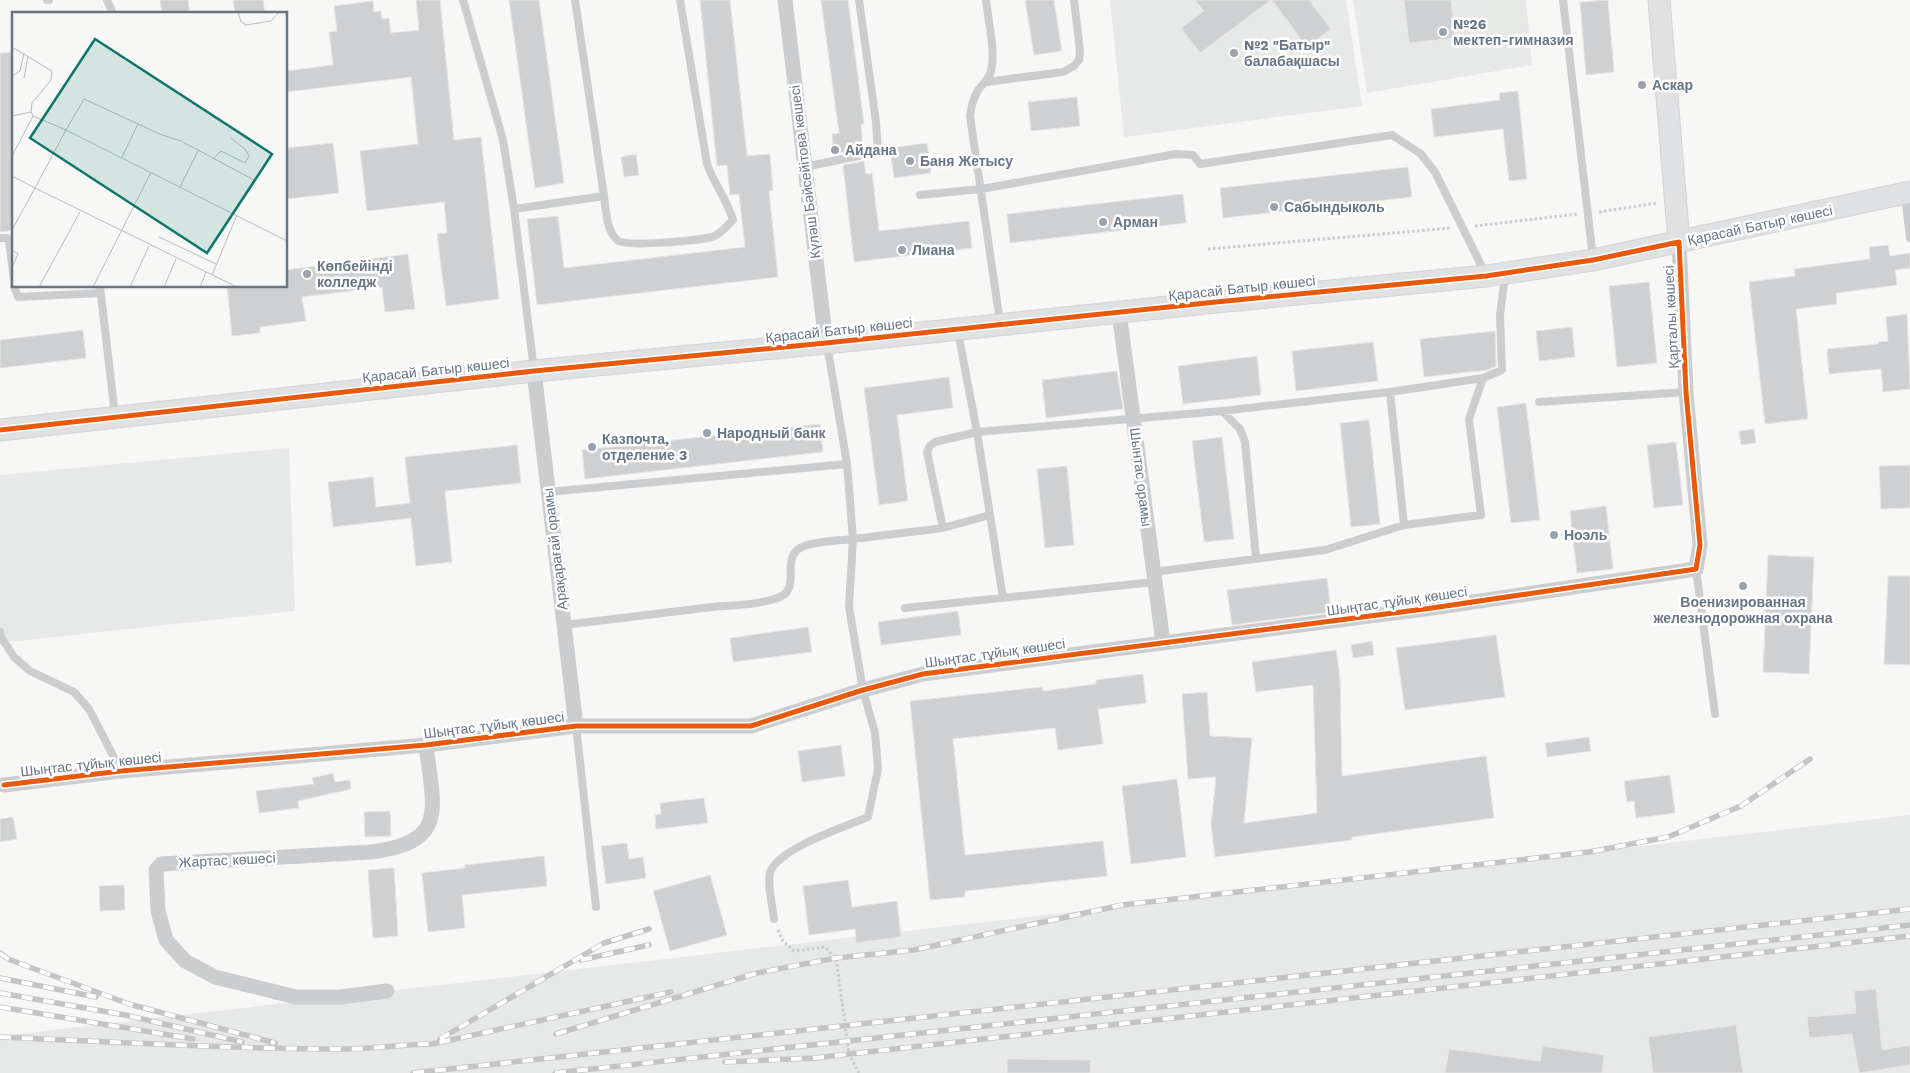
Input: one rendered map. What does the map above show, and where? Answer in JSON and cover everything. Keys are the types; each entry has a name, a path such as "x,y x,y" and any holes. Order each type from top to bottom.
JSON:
{"street":[{"name":"Күләш Бәйсейітова көшесі","path":"785,0 826,343"},
{"name":"Қарталы көшесі","path":"1658,0 1679,242 1686,392"},
{"name":"Қарасай Батыр көшесі","path":"0,430 534,371 1496,275 1593,260 1908,193"},
{"name":"Шынтас орамы","path":"1119,312 1163,642"},
{"name":"Арақарағай орамы","path":"534,371 576,726"},
{"path":"1686,392 1700,545 1696,569"},
{"name":"Шыңтас тұйық көшесі","path":"4,784 121,771 426,745 576,726 751,726 863,690 923,674 1432,608 1696,569"},
{"name":"Жартас көшесі","path":"387,991 340,997 296,997 215,977 185,960 166,940 158,911 156,870 161,864 370,852 405,844 420,836 430,825 433,812 426,745"}],"lane":[{"path":"107,0 112,12"},
{"path":"463,0 503,140 514,209 534,371"},
{"path":"574,0 609,229 621,244 645,244 713,236 725,229 733,220 726,199 712,178 707,164 680,0"},
{"path":"804,167 878,152 876,122 859,0"},
{"path":"986,0 992,58 991,71 986,82 978,90 971,105 970,116 1001,324"},
{"path":"986,82 1063,72 1074,66 1079,60 1080,51 1074,0"},
{"path":"1563,0 1593,260"},
{"path":"920,194 980,189 1176,154 1193,155 1200,164 1392,135 1421,154 1435,172 1462,228 1496,275 1500,315 1502,370 1483,378 1390,392 1222,411 977,432 935,442 927,452 943,528"},
{"path":"1908,193 1910,238"},
{"path":"514,209 604,196"},
{"path":"0,238 8,238 12,264"},
{"path":"15,288 18,296 100,289 115,416"},
{"path":"957,330 977,432 1003,598"},
{"path":"774,919 769,880 771,870 787,853 868,817 878,768 875,733 863,690 850,607 853,539 847,464 826,343"},
{"path":"904,608 1003,598 1154,577 1256,558 1325,550 1404,524 1481,515 1469,419 1483,378"},
{"path":"1390,392 1404,524"},
{"path":"1539,402 1686,392"},
{"path":"1222,411 1240,429 1245,442 1256,558"},
{"path":"548,492 847,464"},
{"path":"564,624 750,603 781,596 788,591 791,583 792,556 798,548 808,544 943,528 990,515"},
{"path":"1696,569 1714,714"},
{"path":"0,632 1,637 14,657 30,671 74,692 88,709 121,771"},
{"path":"576,726 596,908"}],"path":[{"path":"1208,249 1462,228 1588,213 1660,202"},
{"path":"774,919 783,942 794,950 825,947 836,958 849,1054 859,1073"}],"shaded area":[{"name":"№2 \"Батыр\" балабақшасы","path":"1110,0 1346,0 1362,106 1124,137"},
{"name":"№26 мектеп-гимназия","path":"1353,0 1526,0 1532,65 1367,93"},
{"path":"1481,0 1521,0 1525,40 1486,45"},
{"path":"289,448 295,611 17,641 0,641 0,475"},
{"path":"1910,815 1910,1073 0,1073 0,1036"}],"building":[{"path":"160,0 188,0 190,12 162,12"},
{"path":"233,0 263,0 265,12 235,12"},
{"path":"416,0 440,0 454,140 481,137 499,299 446,306 437,234 447,233 444,202 367,211 360,151 418,144 411,77 288,92 288,71 333,65 329,32 337,31 334,6 373,1 374,12 381,11 382,19 389,18 391,33 419,30"},
{"path":"509,0 539,0 564,183 535,188"},
{"path":"700,0 730,0 747,156 770,154 773,190 769,191 778,277 537,305 527,219 558,216 564,268 745,247 739,194 730,195 727,165 717,166"},
{"path":"821,0 848,0 864,124 861,124 863,149 834,154 832,134 839,133"},
{"path":"1025,0 1054,0 1062,51 1034,55"},
{"path":"1195,0 1271,0 1200,53 1181,28 1204,11"},
{"path":"1272,0 1309,0 1331,29 1307,47"},
{"path":"1404,0 1451,0 1455,38 1409,43"},
{"path":"1608,0 1614,72 1586,75 1580,2"},
{"path":"12,52 12,230 0,232 0,53"},
{"path":"1518,91 1527,179 1509,181 1503,129 1434,137 1431,109 1500,100 1499,93"},
{"path":"1077,97 1080,126 1031,131 1028,102"},
{"path":"333,143 339,193 288,199 288,148"},
{"name":"Баня Жетысу","path":"927,143 931,173 894,178 890,148"},
{"path":"636,154 639,175 624,177 621,157"},
{"path":"864,161 866,174 872,173 879,231 969,221 972,248 854,262 843,165"},
{"path":"1408,167 1412,197 1223,218 1220,188"},
{"path":"1183,194 1186,223 1010,243 1007,214"},
{"path":"1888,245 1890,256 1910,253 1910,268 1895,270 1897,285 1836,293 1837,304 1796,309 1808,419 1765,424 1749,282 1795,276 1794,269 1870,259 1869,247"},
{"path":"408,254 415,309 385,312 382,287 302,297 306,321 260,327 260,333 232,336 227,288 288,288 288,270"},
{"path":"1649,282 1657,363 1617,367 1609,286"},
{"path":"1907,314 1910,389 1883,392 1881,369 1829,374 1827,349 1878,344 1878,342 1888,341 1886,317"},
{"path":"1572,327 1575,357 1539,361 1536,331"},
{"path":"83,330 86,358 0,368 0,340"},
{"path":"1495,331 1496,366 1487,370 1424,377 1420,339"},
{"path":"1373,342 1378,381 1296,391 1292,351"},
{"path":"1257,356 1261,395 1183,404 1178,366"},
{"path":"1117,371 1123,409 1046,418 1042,380"},
{"path":"949,377 953,408 897,415 908,501 879,505 864,388"},
{"path":"1526,403 1540,520 1511,523 1497,407"},
{"path":"1369,420 1380,524 1351,527 1340,423"},
{"path":"820,424 823,452 585,479 582,450"},
{"path":"1754,429 1756,443 1741,445 1739,431"},
{"path":"1222,437 1234,539 1204,542 1192,441"},
{"path":"1676,442 1683,505 1654,508 1647,445"},
{"path":"517,445 521,483 445,491 452,562 416,566 411,518 333,527 328,482 373,477 376,507 410,503 405,457"},
{"path":"1910,465 1910,508 1881,509 1879,466"},
{"path":"1067,466 1074,545 1045,548 1037,469"},
{"path":"1606,506 1613,569 1577,573 1570,511"},
{"path":"1768,555 1814,557 1809,674 1763,672"},
{"path":"1888,576 1910,576 1910,665 1884,664"},
{"path":"1327,578 1331,612 1232,625 1227,590"},
{"path":"958,611 961,635 881,645 878,622"},
{"path":"808,627 812,652 733,662 730,638"},
{"path":"1496,635 1505,697 1405,710 1396,648"},
{"path":"1372,641 1374,655 1353,658 1351,645"},
{"path":"1336,650 1340,678 1342,776 1486,756 1494,818 1352,837 1352,840 1215,857 1211,825 1216,777 1188,779 1182,694 1207,692 1210,736 1252,738 1244,823 1317,813 1313,685 1256,692 1252,662"},
{"path":"1143,674 1146,703 1098,709 1103,744 1058,750 1055,728 953,739 965,855 1103,841 1107,876 965,891 965,897 930,900 910,701 1042,687 1043,691 1096,684 1096,680"},
{"path":"1589,737 1591,751 1547,757 1545,743"},
{"path":"841,745 845,776 802,782 798,751"},
{"path":"333,773 335,782 350,780 351,789 298,801 299,808 259,813 256,791 314,784 312,778"},
{"path":"1670,775 1675,813 1636,818 1634,801 1627,802 1624,781"},
{"path":"1177,779 1186,857 1131,864 1122,786"},
{"path":"704,798 708,823 656,829 655,815 661,814 660,803"},
{"path":"390,811 391,836 365,837 364,812"},
{"path":"13,817 17,839 0,842 0,819"},
{"path":"627,843 629,859 643,857 646,878 606,884 601,846"},
{"path":"544,856 547,886 462,895 465,928 428,932 422,873 465,868 465,865"},
{"path":"394,868 398,936 373,938 368,870"},
{"path":"710,875 727,935 670,951 653,891"},
{"path":"848,880 852,907 897,901 901,937 856,943 855,929 809,935 803,886"},
{"path":"124,885 125,910 100,911 99,886"},
{"path":"1876,989 1882,1050 1910,1045 1910,1065 1859,1073 1852,1034 1809,1038 1807,1017 1856,1013 1854,991"},
{"path":"1736,1025 1743,1073 1653,1073 1648,1037"},
{"path":"1543,1046 1604,1055 1602,1073 1445,1073 1449,1049 1540,1061"},
{"path":"1007,1059 1091,1060 1090,1073 1007,1073"}],"railway":[{"path":"556,1034 757,973 836,958 914,950 1122,905 1589,852 1668,837 1741,806 1810,759"},
{"path":"413,1073 1910,909"},
{"path":"555,1073 1910,925"},
{"path":"440,1039 604,943 649,929"},
{"path":"725,1062 815,1058 1910,936"},
{"path":"581,960 649,945"},
{"path":"0,953 8,959 129,1004 275,1043"},
{"path":"0,978 96,997"},
{"path":"0,1037 302,1049 356,1049 432,1044 671,992"},
{"path":"0,993 125,1015 242,1042"},
{"path":"0,1007 193,1039"}],"cycle path":[{"path":"0,430 534,371 1486,276 1593,260 1679,242 1686,392 1700,545 1696,569 1432,608 923,674 863,690 751,726 576,726 426,745 121,771 4,785"}],"place":[{"name":"№26 мектеп-гимназия","path":"1443,32"},
{"name":"№2 \"Батыр\" балабақшасы","path":"1234,53"},
{"name":"Аскар","path":"1642,85"},
{"name":"Айдана","path":"835,150"},
{"name":"Баня Жетысу","path":"910,161"},
{"name":"Сабындыколь","path":"1274,207"},
{"name":"Арман","path":"1103,222"},
{"name":"Лиана","path":"902,250"},
{"name":"Көпбейінді колледж","path":"307,274"},
{"name":"Народный банк","path":"707,433"},
{"name":"Казпочта, отделение 3","path":"592,447"},
{"name":"Ноэль","path":"1554,535"},
{"name":"Военизированная железнодорожная охрана","path":"1743,586"}]}
